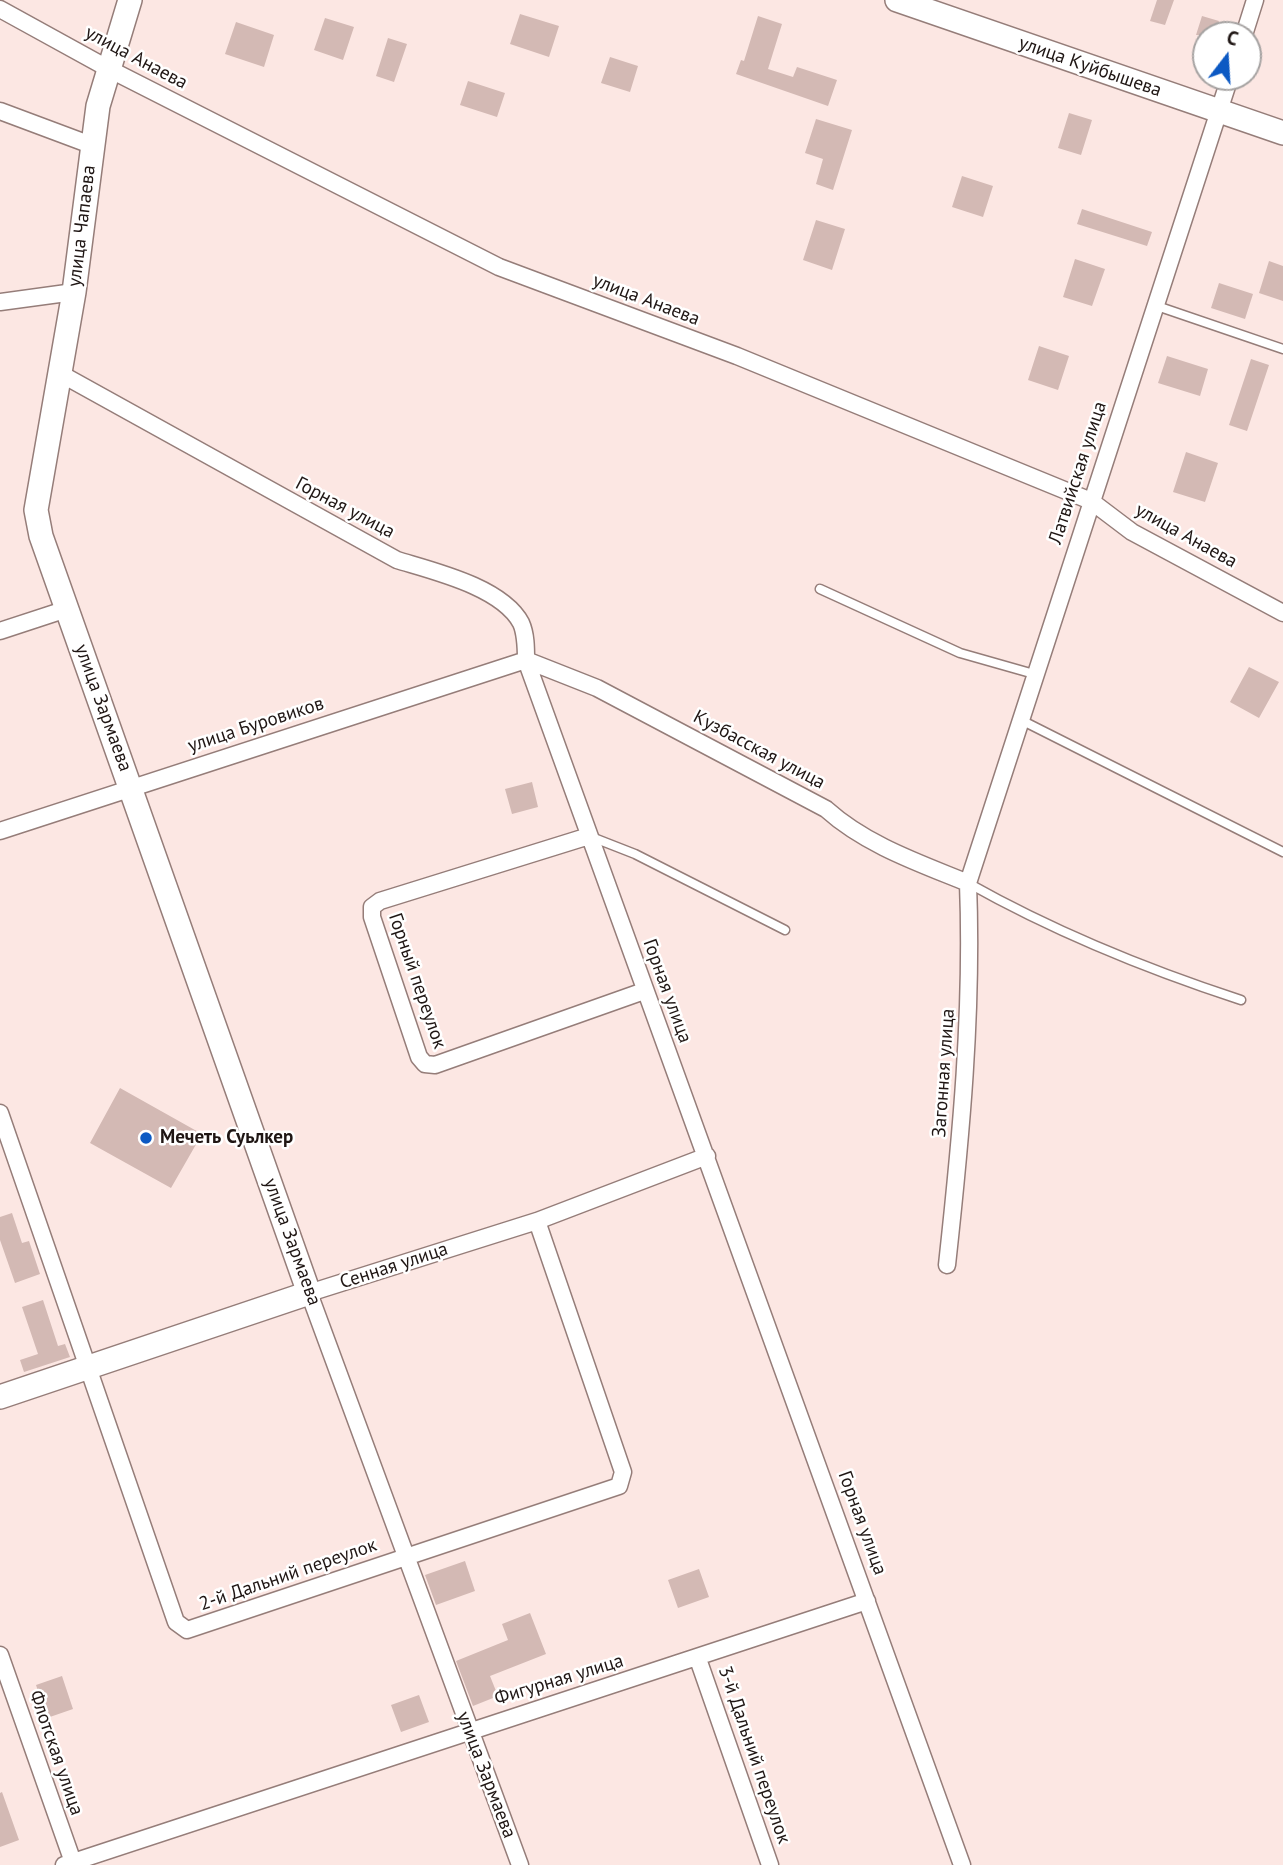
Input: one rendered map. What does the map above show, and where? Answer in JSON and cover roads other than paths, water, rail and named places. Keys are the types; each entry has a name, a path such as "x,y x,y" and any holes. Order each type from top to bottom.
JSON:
{"street":[{"name":"улица Чапаева","path":"44,455 74,292 91,145 109,69 130,0"},
{"name":"улица Куйбышева","path":"897,0 1283,133"},
{"path":"1248,21 1255,0"},
{"name":"улица Анаева","path":"0,9 109,69 499,267 737,356 1091,501 1132,532 1283,613"},
{"name":"Латвийская улица","path":"968,883 1225,91"},
{"path":"0,111 91,145"},
{"path":"0,302 74,292"},
{"name":"Горная улица","path":"61,374 397,560 445,575 489,594 508,607 521,623 526,660 962,1865"},
{"name":"улица Зармаева","path":"44,455 36,510 41,536 309,1293 520,1865"},
{"path":"0,631 67,609"},
{"name":"улица Буровиков","path":"0,831 526,660"},
{"name":"Кузбасская улица","path":"526,660 597,688 826,809 847,828 902,856 968,883"},
{"name":"Горный переулок","path":"589,835 380,901 372,907 372,917 419,1057 425,1064 435,1065 644,991"},
{"name":"Загонная улица","path":"947,1265 970,1014 968,883"},
{"name":"2-й Дальний переулок","path":"0,1113 176,1622 183,1629 192,1629 615,1488 622,1481 623,1472 537,1221"},
{"name":"Сенная улица","path":"0,1397 309,1293 537,1221 706,1156"},
{"name":"Фигурная улица","path":"70,1864 468,1730 698,1659 867,1601"},
{"name":"Флотская улица","path":"0,1655 6,1693 70,1864"},
{"name":"3-й Дальний переулок","path":"698,1659 770,1865"}],"lane":[{"path":"1154,305 1283,349"},
{"path":"820,589 960,653 1034,674"},
{"path":"1020,719 1283,852"},
{"path":"589,835 635,854 785,930"},
{"path":"968,883 1029,917 1163,974 1241,1000"}],"place":[{"name":"Мечеть Суьлкер","path":"146,1138"}]}
